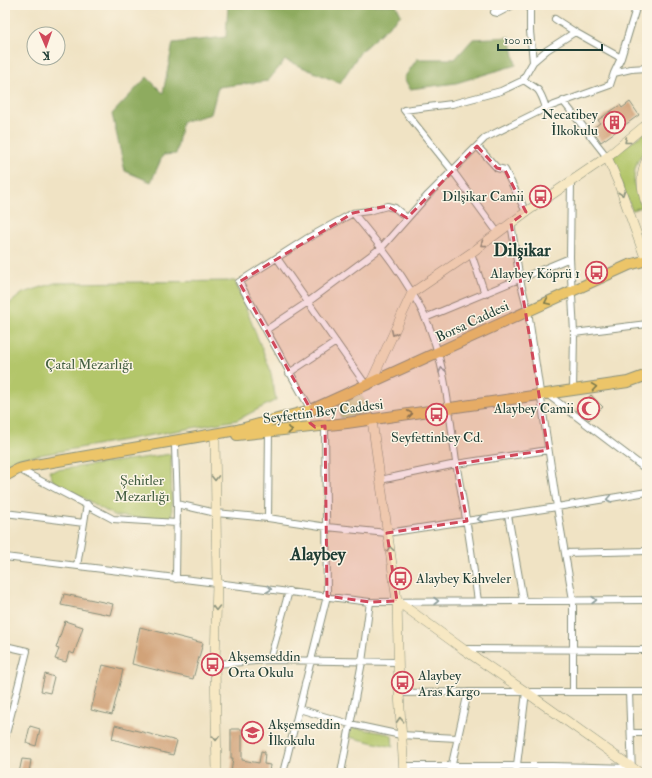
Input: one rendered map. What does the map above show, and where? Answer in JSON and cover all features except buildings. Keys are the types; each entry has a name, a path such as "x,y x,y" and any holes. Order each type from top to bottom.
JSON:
{"main road":[{"name":"Borsa Caddesi","path":"311,410 572,290 629,265 647,261"},
{"name":"Seyfettin Bey Caddesi","path":"5,476 35,465 175,443 215,436 237,430 268,427 320,426 372,420 628,382 647,375"},
{"name":"Seyfettin Bey Caddesi","path":"268,427 311,410"},
{"path":"311,410 309,417 310,423 320,426"},
{"name":"Seyfettin Bey Caddesi","path":"5,482 21,470"}],"street":[{"path":"497,5 494,12 498,13 513,5"},
{"path":"530,5 530,31 533,62"},
{"path":"266,330 308,302 382,247 407,218 484,138 546,108 610,85 621,58 637,5"},
{"path":"555,19 621,58"},
{"path":"498,233 452,170 404,110 452,104 501,91 524,80 533,62 547,50 575,32"},
{"path":"614,73 631,69 647,68"},
{"path":"524,80 537,89 546,108"},
{"path":"563,102 607,157 618,182 647,261"},
{"path":"277,258 336,342 368,384 412,293 471,253 526,212 607,157 647,124"},
{"path":"477,146 497,168 505,170 526,212"},
{"path":"647,160 641,173 642,192 647,206"},
{"path":"571,181 570,258 574,333 573,390"},
{"path":"311,410 239,282 306,239 353,213 369,211 387,206 395,208 407,218"},
{"path":"353,213 382,247 412,293 425,318 438,352 450,408 456,464 467,521 478,601"},
{"path":"512,223 520,280 528,311 544,394 548,450 573,600 573,692"},
{"path":"471,253 485,294"},
{"path":"425,318 520,280 570,258"},
{"path":"574,333 647,324"},
{"path":"289,373 336,342"},
{"path":"544,394 647,470"},
{"path":"372,420 397,601 399,693 404,770 451,766 516,770 634,771"},
{"path":"283,773 327,596 327,527 320,426"},
{"path":"268,427 268,518"},
{"path":"215,436 217,582 215,664 217,773"},
{"path":"175,443 177,504 176,579"},
{"path":"380,480 456,464 548,450"},
{"path":"21,470 113,519 177,523"},
{"path":"177,504 216,513 387,533 647,492"},
{"path":"77,566 87,504"},
{"path":"5,513 84,523"},
{"path":"508,515 522,600"},
{"path":"564,553 647,551"},
{"path":"5,557 370,602 647,600"},
{"path":"270,660 289,591"},
{"path":"397,601 526,692 634,771"},
{"path":"341,773 362,662 370,602"},
{"path":"5,646 27,651 5,738"},
{"path":"463,649 647,650"},
{"path":"215,664 270,660 398,662"},
{"path":"450,773 468,692"},
{"path":"516,770 526,692"},
{"path":"629,692 634,771"},
{"path":"399,693 647,692"},
{"path":"299,709 350,724 401,735 457,738"},
{"path":"631,734 647,733"}],"highlighted area":[{"path":"477,146 497,168 505,170 526,212 511,223 548,450 456,464 467,521 387,533 397,601 370,602 327,596 325,426 315,427 310,423 311,410 239,282 353,213 387,206 407,218"}],"green space":[{"path":"228,5 396,5 401,15 361,51 340,83 285,60 268,81 218,87 211,114 182,122 176,154 163,155 151,182 125,171 112,114 147,77 163,93 173,43 226,37"},
{"path":"510,37 516,65 456,83 410,89 404,78 417,59 455,59 473,39"},
{"path":"647,131 647,147 638,160 634,179 634,184 642,207 632,210 613,163 613,158 616,153"},
{"name":"Çatal Mezarlığı","path":"235,281 270,369 276,400 237,420 17,459 5,465 5,307 23,293 55,283"},
{"path":"360,394 372,412 341,418 339,403"},
{"name":"Şehitler Mezarlığı","path":"171,454 172,520 115,516 53,481 49,471"},
{"path":"351,727 390,734 392,736 393,747 349,737"},
{"path":"456,769 512,771 512,773 455,773"}],"place":[{"name":"Necatibey İlkokulu","path":"614,122"},
{"name":"Dilşikar Camii","path":"540,196"},
{"name":"Alaybey Köprü 1","path":"596,273"},
{"name":"Alaybey Camii","path":"589,408"},
{"name":"Seyfettinbey Cd.","path":"437,415"},
{"name":"Alaybey Kahveler","path":"400,578"},
{"name":"Akşemseddin Orta Okulu","path":"212,664"},
{"name":"Alaybey Aras Kargo","path":"403,683"},
{"name":"Akşemseddin İlkokulu","path":"253,732"}],"district":[{"name":"Dilşikar","path":"522,250"},
{"name":"Alaybey","path":"318,554"}]}
